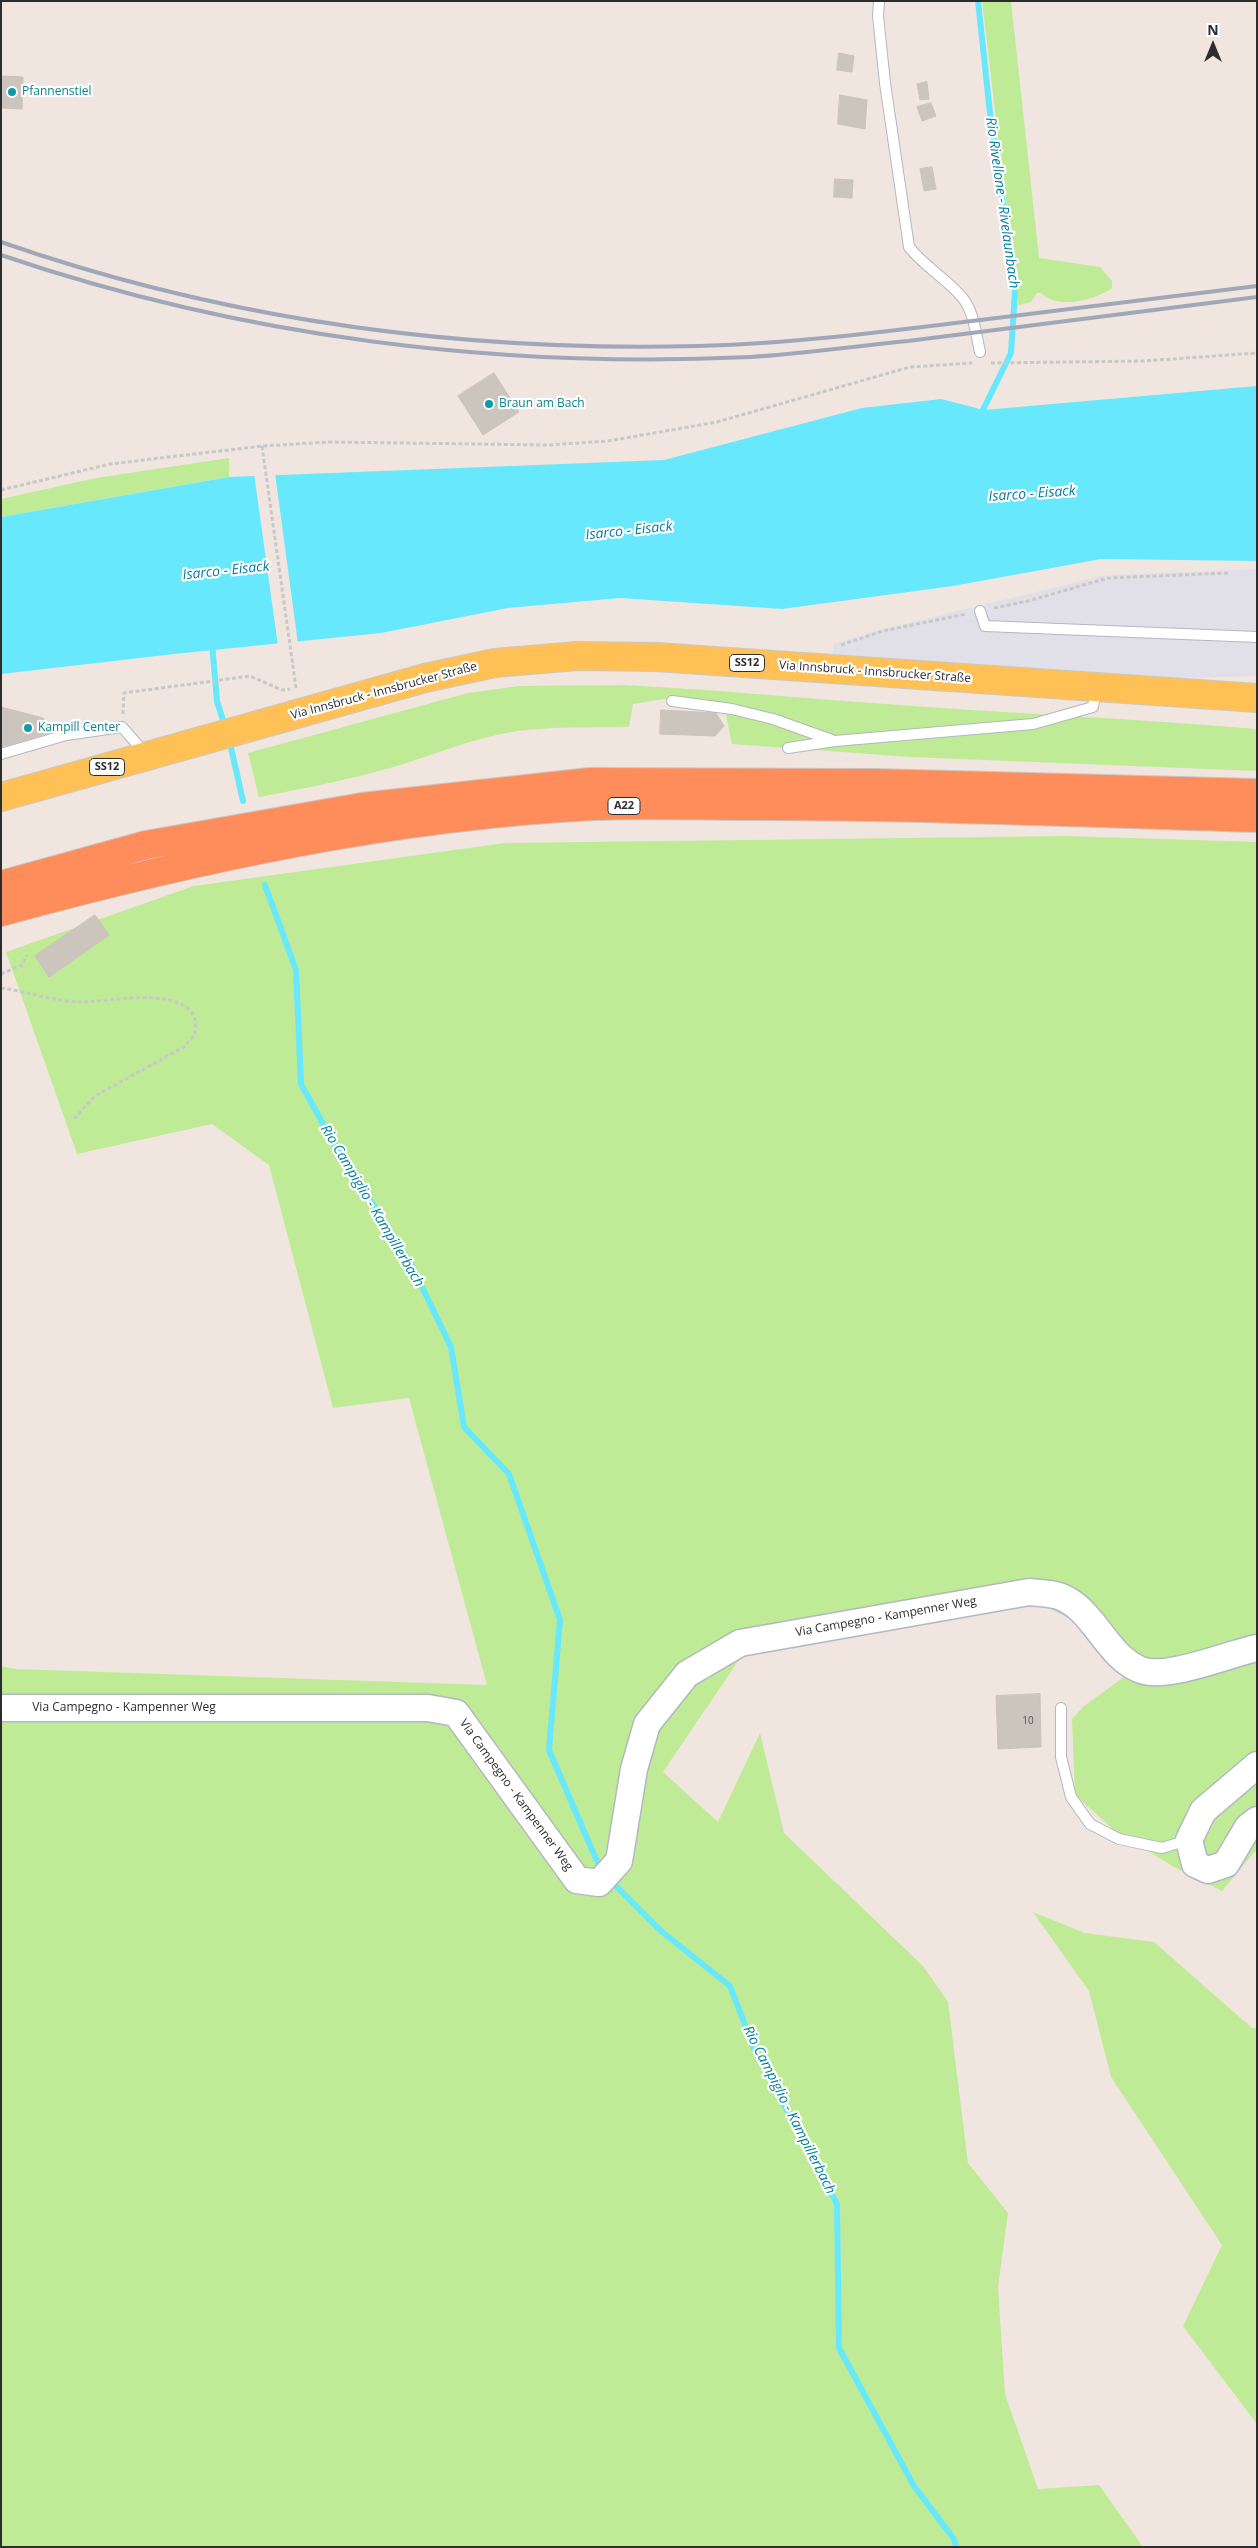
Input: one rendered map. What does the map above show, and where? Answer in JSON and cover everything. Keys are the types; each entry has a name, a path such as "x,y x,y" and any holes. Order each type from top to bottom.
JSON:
{"highway":[{"name":"A22","path":"1,885 146,845 313,815 362,807 590,782 876,783 1257,793"},
{"name":"A22","path":"1,912 156,872 328,837 497,814 588,807 875,806 1257,818"}],"main road":[{"name":"Via Innsbruck - Innsbrucker Straße","path":"1,797 425,678 495,663 577,656 656,657 1257,698"}],"street":[{"name":"Via Campegno - Kampenner Weg","path":"1,1708 428,1708 456,1712 577,1880 598,1883 620,1862 634,1769 647,1724 687,1674 740,1643 1029,1592 1060,1596 1088,1616 1113,1651 1141,1670 1177,1672 1228,1654 1257,1648"},
{"path":"1257,1765 1203,1811 1189,1840 1194,1864 1208,1870 1226,1864 1248,1827 1257,1820"}],"lane":[{"path":"879,1 878,16 886,83 909,247 919,259 962,296 969,308 980,352"},
{"path":"980,611 985,626 1257,637"},
{"path":"788,748 835,741 1033,724 1093,707 1096,688"},
{"path":"672,701 732,709 773,719 835,741"},
{"path":"1,754 66,735 122,727 146,755"},
{"path":"1061,1708 1061,1757 1072,1797 1090,1824 1119,1839 1162,1848 1189,1840"}],"path":[{"path":"1,490 110,464 262,446 329,442 548,445 608,441 717,422 910,367 934,364 1144,361 1257,354"},
{"path":"262,446 291,667 296,688"},
{"path":"838,646 883,631 1028,601 1108,578 1229,573"},
{"path":"122,727 124,693 250,676 282,690 304,688"},
{"path":"1,974 22,966 27,955"},
{"path":"1,988 75,1002 157,997 177,1002 191,1012 195,1020 195,1034 184,1047 95,1096 74,1120"}],"shaded area":[{"path":"1257,569 1257,676 1181,678 832,654 834,644 875,631 1106,575"}],"green space":[{"path":"982,1 1011,1 1039,258 1100,267 1112,281 1112,288 1096,296 1066,302 1057,301 1037,293 1031,302 1018,305"},
{"path":"229,458 229,477 1,517 1,499 96,478"},
{"path":"623,685 1257,729 1257,771 910,757 732,744 723,702 664,699 633,704 629,727 545,728 502,734 469,742 374,772 259,797 248,753 468,693 519,686"},
{"path":"1066,836 1257,842 1257,1849 1222,1891 1174,1867 1115,1831 1075,1795 1072,1719 1084,1706 1128,1674 1090,1642 1073,1620 1038,1603 745,1651 663,1772 718,1822 760,1733 784,1833 923,1966 948,2002 968,2163 1008,2213 998,2287 1005,2394 1038,2489 1099,2485 1143,2547 1,2547 1,1666 16,1669 487,1685 409,1398 333,1408 269,1165 212,1124 77,1154 6,952 194,886 505,843"},
{"path":"1033,1912 1085,1933 1154,1942 1252,2028 1257,2028 1257,2424 1183,2326 1222,2245 1111,2077 1089,1991"}],"water":[{"name":"Isarco - Eisack","path":"1257,386 1257,561 1101,559 953,586 782,609 620,598 508,608 381,633 1,674 1,517 229,477 664,460 862,408 941,399 984,410"}],"pier":[{"path":"254,473 275,473 298,644 278,646"}],"building":[{"path":"839,53 854,56 852,72 837,70"},
{"name":"Pfannenstiel","path":"1,76 23,77 22,109 1,108"},
{"path":"927,82 929,99 920,100 917,84"},
{"path":"840,95 867,100 865,129 838,124"},
{"path":"931,103 936,116 922,121 917,107"},
{"path":"932,167 936,189 924,191 920,169"},
{"path":"835,179 853,180 852,198 834,197"},
{"name":"Braun am Bach","path":"494,373 519,412 483,435 458,396"},
{"name":"Kampill Center","path":"1,707 43,718 56,731 1,747"},
{"path":"661,710 716,713 724,726 715,736 660,734"},
{"path":"95,915 109,935 49,977 35,956"},
{"path":"1040,1694 1041,1747 998,1749 996,1696"}],"waterway":[{"name":"Rio Rivellone - Rivelaunbach","path":"978,1 990,113 1015,291 1011,353 979,418"},
{"name":"Rio Campiglio - Kampillerbach","path":"212,643 217,701 225,727"},
{"name":"Rio Campiglio - Kampillerbach","path":"229,739 243,801"},
{"name":"Rio Campiglio - Kampillerbach","path":"265,885 296,970 301,1084 332,1140 411,1264 451,1347 464,1427 509,1474 560,1620 549,1750 596,1859 603,1870"},
{"name":"Rio Campiglio - Kampillerbach","path":"610,1880 661,1931 730,1986 754,2048 837,2204 839,2348 914,2486 954,2539 956,2547"}],"railway":[{"path":"1,242 86,269 171,292 258,311 345,326 521,343 609,346 698,346 801,340 1257,286"},
{"path":"1,255 92,283 184,307 277,326 371,341 465,352 560,358 655,359 750,357 790,354 952,336 1257,297"}],"place":[{"name":"Pfannenstiel","path":"12,92"},
{"name":"Braun am Bach","path":"489,404"},
{"name":"Kampill Center","path":"28,728"}]}
